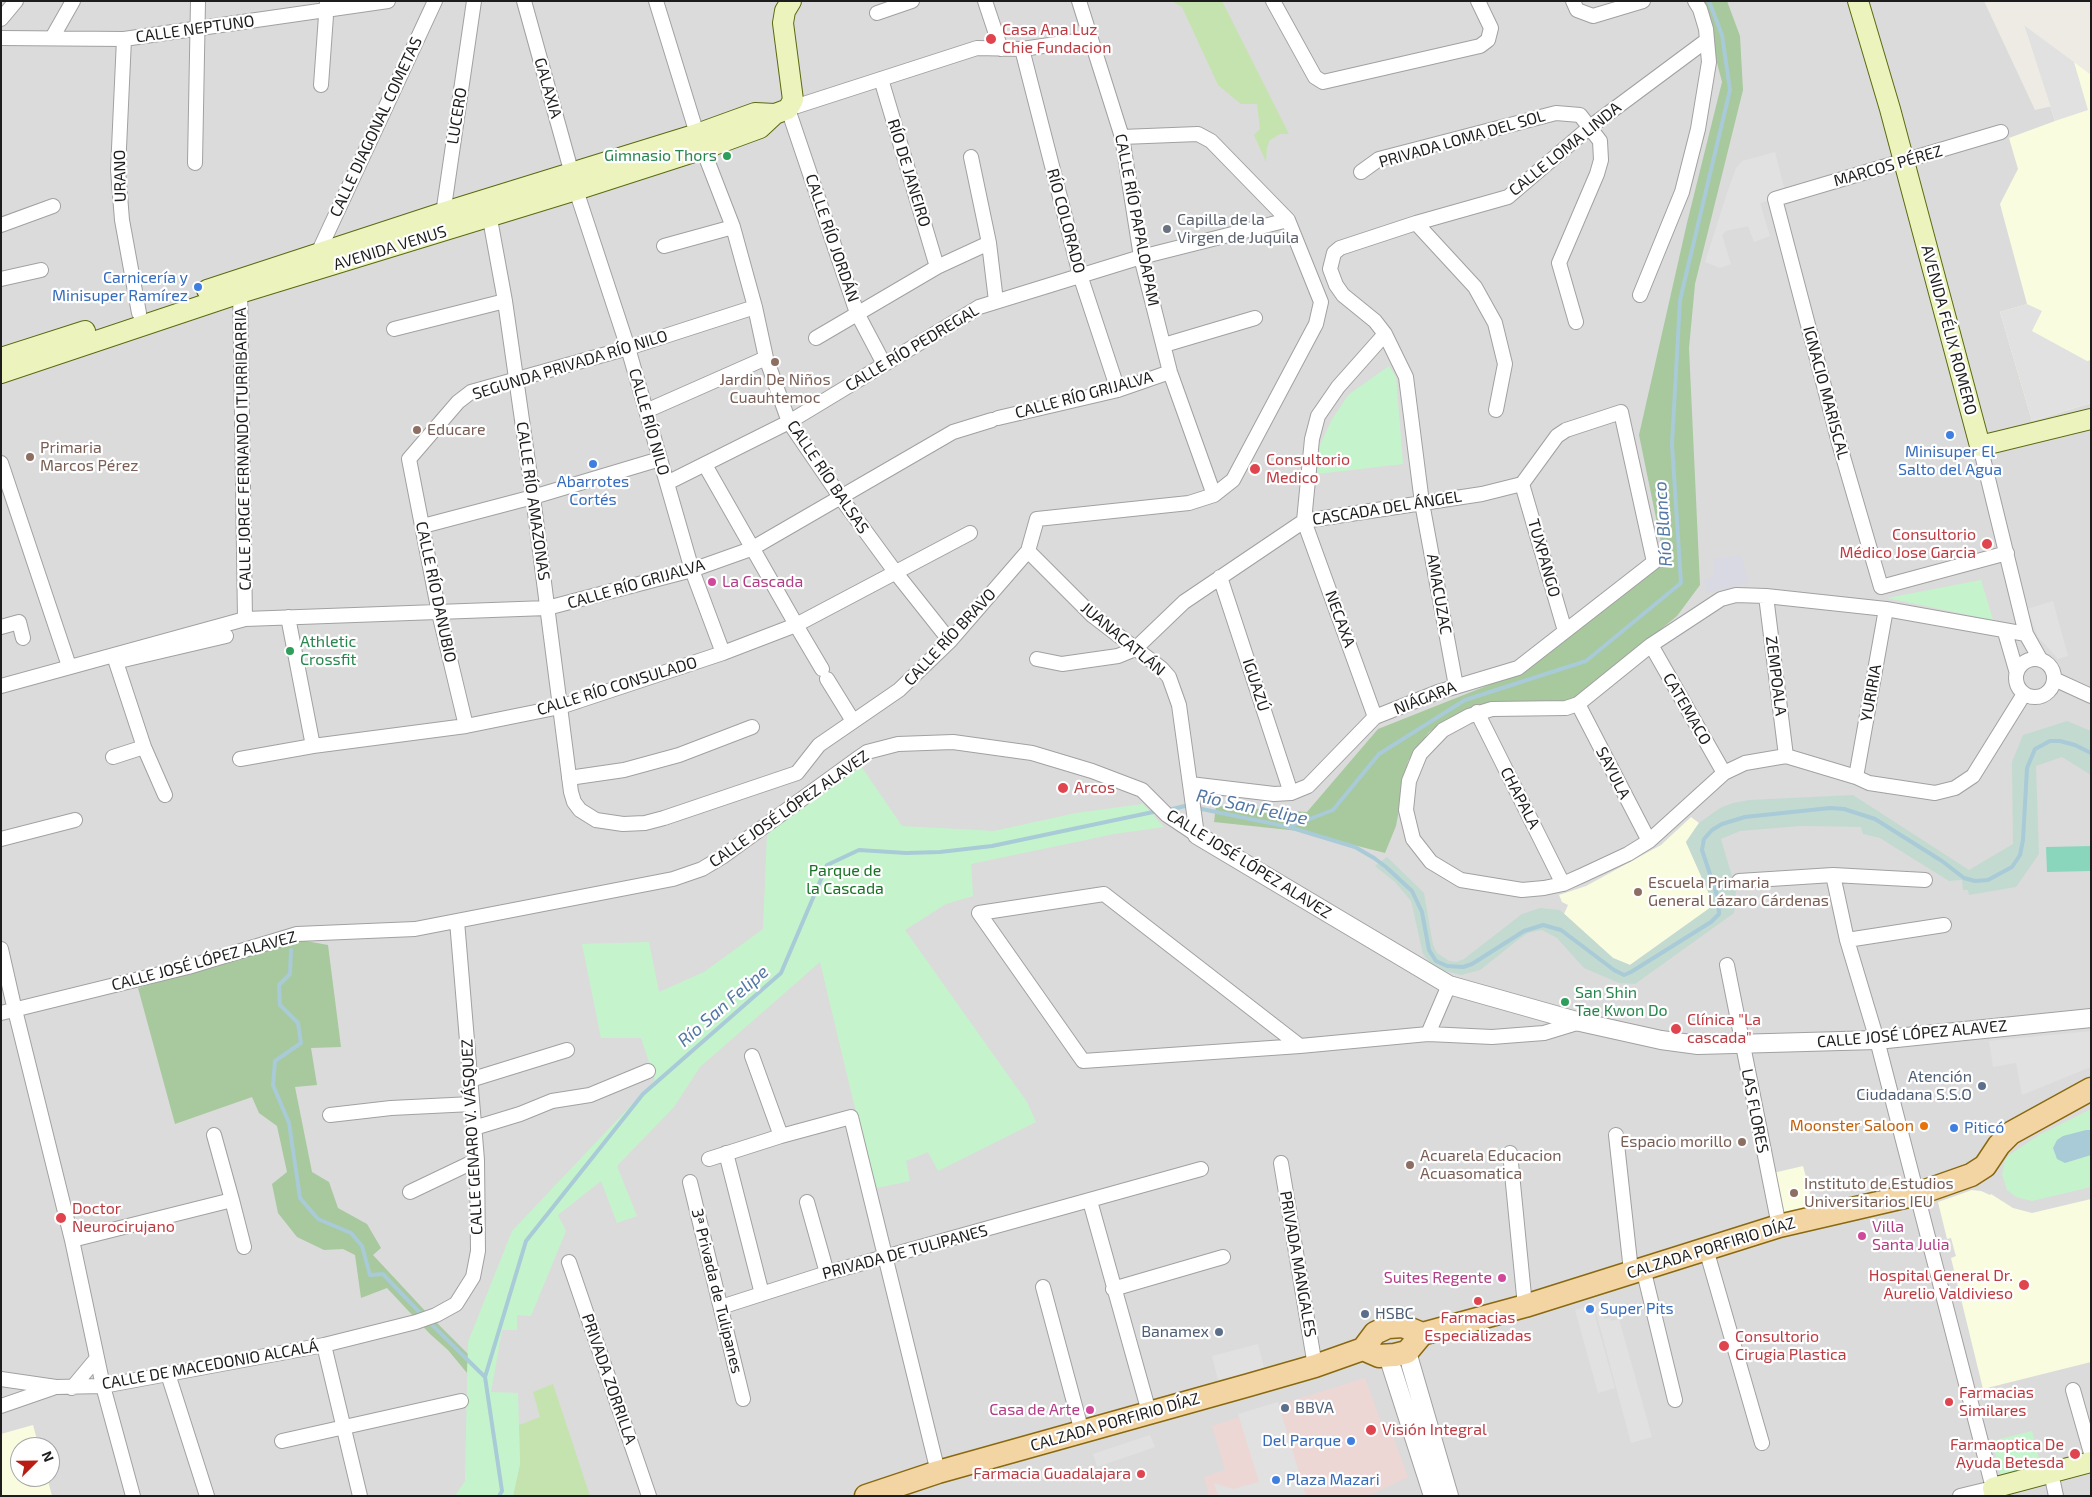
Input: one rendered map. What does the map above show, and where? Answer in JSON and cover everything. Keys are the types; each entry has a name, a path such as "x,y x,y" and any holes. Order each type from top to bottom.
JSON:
{"main road":[{"path":"781,111 791,106 794,97 783,23 785,11 791,1"},
{"name":"AVENIDA FÉLIX ROMERO","path":"1858,1 1904,162 1980,446"},
{"name":"AVENIDA VENUS","path":"1,358 139,313 240,286 574,182 700,141 755,113 781,111"},
{"name":"AVENIDA VENUS","path":"1,374 240,286 318,253 442,222"},
{"path":"1980,446 2091,419"},
{"name":"CALZADA PORFIRIO DÍAZ","path":"1422,1334 1525,1306 1637,1269 1779,1226 1917,1194 1980,1171 2006,1137 2091,1089"},
{"path":"2066,1102 2091,1099"},
{"path":"1402,1326 1422,1334 1397,1354 1379,1356 1363,1349 1375,1334 1388,1327 1402,1326"},
{"name":"CALZADA PORFIRIO DÍAZ","path":"866,1496 938,1472 1315,1366 1363,1349"},
{"path":"1994,1492 2091,1462"}],"street":[{"path":"1,19 16,1"},
{"path":"52,38 73,1"},
{"path":"195,162 198,1"},
{"name":"CALLE NEPTUNO","path":"1,38 124,38 327,6 388,1"},
{"name":"CALLE DIAGONAL COMETAS","path":"318,253 435,1"},
{"name":"LUCERO","path":"442,222 474,1"},
{"name":"GALAXIA","path":"524,1 574,182"},
{"name":"CALLE RÍO BALSAS","path":"656,1 700,141 733,227 766,358 789,422 841,498 896,573 950,641"},
{"path":"877,13 912,1"},
{"path":"985,1 1001,49"},
{"name":"CALLE RÍO PAPALOAPAM","path":"1079,1 1122,137 1142,257 1170,372 1214,495"},
{"path":"1273,1 1315,77 1323,82 1480,46 1488,40 1490,28 1478,1"},
{"path":"1573,1 1577,10 1594,16 1644,1"},
{"path":"1640,295 1682,192 1698,129 1709,62 1704,22 1695,1"},
{"path":"321,85 327,6"},
{"name":"URANO","path":"124,38 118,170 122,220 139,313"},
{"path":"781,111 977,48 1022,49 1091,39"},
{"name":"CALLE LOMA LINDA","path":"1340,248 1416,223 1508,197 1590,127 1707,40"},
{"name":"RÍO COLORADO","path":"1022,49 1080,275 1118,390"},
{"name":"RÍO DE JANEIRO","path":"881,79 937,267"},
{"name":"CALLE RÍO JORDÁN","path":"781,111 857,313 884,364"},
{"name":"PRIVADA LOMA DEL SOL","path":"1361,172 1379,159 1556,113 1580,115 1590,127"},
{"path":"1576,322 1559,263 1597,174 1601,160 1600,140 1590,127"},
{"name":"MARCOS PÉREZ","path":"1775,199 2002,132"},
{"path":"1028,550 1037,519 1189,503 1214,495 1233,480 1316,324 1320,302 1288,220 1211,141 1198,134 1122,137"},
{"path":"972,157 989,243 996,301"},
{"name":"CALLE RÍO NILO","path":"574,182 628,348 692,570 723,653"},
{"name":"IGNACIO MARISCAL","path":"1775,199 1839,443 1881,587 2008,553"},
{"path":"1,225 53,206"},
{"name":"CALLE RÍO AMAZONAS","path":"488,208 517,380 569,778 574,802 588,816 596,820 622,824 645,823 797,773"},
{"name":"CALLE RÍO PEDREGAL","path":"667,483 789,422 970,311 996,301 1142,257 1288,220"},
{"path":"1416,223 1475,287 1495,323 1505,364 1496,410"},
{"path":"664,246 733,227"},
{"path":"816,338 937,267 989,243"},
{"name":"AMACUZAC","path":"1340,248 1334,253 1330,270 1336,286 1375,321 1385,334 1406,377 1422,503 1456,686"},
{"path":"1,279 41,270"},
{"name":"CALLE JORGE FERNANDO ITURRIBARRIA","path":"240,286 245,619"},
{"path":"394,329 505,301"},
{"name":"SEGUNDA PRIVADA RÍO NILO","path":"409,459 458,402 471,392 628,348 754,307"},
{"path":"1164,345 1255,318"},
{"path":"1304,521 1312,439 1318,416 1338,387 1385,334"},
{"path":"646,411 766,358"},
{"name":"CALLE RÍO GRIJALVA","path":"1,686 245,619 547,608 692,570 751,549 953,432 995,419 1118,390 1170,372"},
{"name":"NIÁGARA","path":"1190,784 1274,794 1291,793 1308,786 1375,717 1456,686 1518,668 1654,562 1622,412 1566,430 1557,436 1522,484"},
{"name":"AVENIDA FÉLIX ROMERO","path":"1980,446 2008,553 2026,634 2040,658"},
{"name":"CALLE RÍO DANUBIO","path":"409,459 439,613 466,726"},
{"path":"423,526 660,459"},
{"path":"1,463 7,503 69,666"},
{"path":"705,465 751,549 853,721"},
{"name":"CASCADA DEL ÁNGEL","path":"1135,649 1184,602 1304,521 1482,494 1522,484"},
{"name":"TUXPANGO","path":"1522,484 1565,631"},
{"name":"NECAXA","path":"1304,521 1375,717"},
{"name":"CALLE RÍO CONSULADO","path":"240,759 313,746 466,726 560,707 723,653 795,623 896,573 970,533"},
{"name":"CALLE RÍO BRAVO","path":"797,773 819,745 903,686 950,641 1028,550"},
{"name":"JUANACATLÁN","path":"1028,550 1092,616 1161,668 1169,677 1179,705 1197,835"},
{"name":"IGUAZÚ","path":"1220,577 1291,793"},
{"path":"2024,694 1973,776 1955,788 1935,793 1869,783 1856,777 1786,756 1745,763 1724,773 1649,841 1628,854 1562,884 1544,888 1522,890 1461,880 1431,862 1413,839 1406,810 1409,781 1420,754 1443,730 1477,712 1506,708 1566,708 1578,704 1651,645 1721,599 1736,595 1766,596 1886,609 2005,632 2026,634"},
{"name":"ZEMPOALA","path":"1766,596 1786,756"},
{"name":"YURIRIA","path":"1856,777 1886,609"},
{"path":"288,617 313,746"},
{"path":"1,627 19,622 23,638"},
{"path":"2005,632 2016,670 2015,680 2018,688 2024,694 2031,697 2040,697 2052,687 2054,679 2053,670 2049,664 2040,658 2031,658 2022,662 2016,670"},
{"path":"38,675 49,679 226,636"},
{"name":"CATEMACO","path":"1651,645 1724,773"},
{"path":"1036,659 1062,664 1118,656 1135,649"},
{"path":"116,662 144,747 165,795"},
{"path":"2054,679 2091,696"},
{"name":"SAYULA","path":"1578,704 1649,841"},
{"name":"CHAPALA","path":"1477,712 1562,884"},
{"path":"569,778 624,770 679,755 752,727"},
{"name":"CALLE JOSÉ LÓPEZ ALAVEZ","path":"10,1009 188,968 297,934 415,929 673,879 690,874 722,858 867,752 898,744 953,742 1032,753 1092,771 1142,790 1167,815 1197,835 1449,985 1580,1022 1662,1040 1698,1045 1742,1045 1877,1040 2091,1018"},
{"path":"113,758 144,747"},
{"path":"797,773 813,790"},
{"path":"1,839 75,820"},
{"path":"1833,876 1848,940 1877,1040 1994,1492 1960,1496"},
{"path":"1739,881 1833,876 1924,880"},
{"path":"1300,1046 1104,894 979,913 1083,1060 1300,1046 1428,1034 1492,1037 1544,1033 1580,1022"},
{"name":"CALLE GENARO V. VÁSQUEZ","path":"416,1322 436,1315 456,1304 473,1277 478,1251 477,1160 457,921"},
{"path":"1848,940 1944,925"},
{"path":"1,949 10,1009 72,1240 103,1386 133,1496"},
{"name":"LAS FLORES","path":"1727,966 1779,1226"},
{"path":"1428,1034 1449,985"},
{"path":"470,1080 567,1050"},
{"path":"752,1056 781,1136"},
{"path":"474,1128 520,1114 552,1101 590,1095 648,1071"},
{"path":"330,1115 391,1108 472,1104"},
{"path":"709,1159 781,1136 851,1117 938,1472"},
{"path":"214,1135 244,1247"},
{"path":"1616,1135 1637,1269 1675,1400"},
{"path":"1510,1153 1525,1306"},
{"path":"726,1154 762,1294"},
{"path":"410,1192 477,1160"},
{"name":"PRIVADA MANGALES","path":"1281,1163 1315,1366"},
{"name":"PRIVADA DE TULIPANES","path":"721,1307 827,1273 1201,1169"},
{"name":"3ª Privada de Tulipanes","path":"690,1182 743,1399"},
{"path":"72,1240 232,1200"},
{"path":"1090,1201 1149,1412"},
{"path":"807,1202 827,1273"},
{"path":"1706,1249 1762,1443"},
{"path":"1114,1289 1224,1257"},
{"name":"PRIVADA ZORRILLA","path":"570,1262 649,1496"},
{"path":"1043,1287 1082,1432"},
{"name":"CALLE DE MACEDONIO ALCALÁ","path":"1,1379 56,1387 103,1386 324,1345 416,1322"},
{"path":"324,1345 360,1496"},
{"path":"1397,1354 1433,1496"},
{"path":"1397,1354 1449,1496"},
{"path":"72,1388 97,1358"},
{"path":"168,1374 207,1496"},
{"path":"1,1406 56,1387"},
{"path":"2073,1390 2091,1453"},
{"path":"282,1441 461,1401"},
{"path":"2071,1468 2091,1472"},
{"path":"2051,1473 2056,1496"}],"shaded area":[{"path":"1,1 1984,1 2035,110 2091,97 2091,1496 1,1496"},
{"path":"2024,25 2091,75 2091,403 2032,421 2000,312 2027,304 2000,204 2018,169 2009,138 2055,121"},
{"path":"2024,25 2074,62 2088,110 2055,121"},
{"path":"1775,152 1786,195 1760,203 1770,236 1754,242 1748,226 1726,231 1722,235 1731,264 1720,268 1705,262 1736,168 1742,161"},
{"path":"2027,304 2042,311 2032,331 2087,361 2091,360 2091,403 2032,421 2000,312"},
{"path":"1741,555 1749,583 1707,593 1704,581 1713,576 1713,559"},
{"path":"2053,601 2068,656 2058,659 2038,637 2027,609"},
{"path":"2067,721 2091,731 2091,775 2062,757 2036,766 2039,854 2016,887 1969,895 1968,890 1963,890 1962,880 1949,881 1880,838 1863,834 1861,827 1800,826 1740,831 1721,839 1736,890 1734,913 1635,984 1619,983 1584,968 1557,938 1542,930 1528,933 1480,970 1461,975 1445,971 1431,964 1423,954 1411,901 1395,882 1375,866 1387,857 1424,893 1433,945 1437,953 1449,961 1456,962 1464,959 1522,914 1540,908 1560,910 1613,958 1630,965 1714,905 1686,842 1699,823 1720,808 1749,800 1853,795 1969,870 2013,844 2012,762 2023,735"},
{"name":"Escuela Primaria General Lázaro Cárdenas","path":"1691,817 1699,823 1686,842 1714,905 1630,965 1613,958 1564,914 1568,905 1562,902 1559,895 1586,886 1661,845"},
{"path":"2091,1031 2091,1067 2022,1095 2016,1063 1993,1067 1989,1041"},
{"name":"Instituto de Estudios Universitarios IEU","path":"1803,1166 1815,1212 1785,1219 1773,1173"},
{"path":"1893,1174 1897,1187 1866,1197 1862,1184"},
{"name":"Hospital General Dr. Aurelio Valdivieso","path":"1972,1190 1991,1194 2013,1208 2032,1213 2091,1199 2091,1362 1983,1389 1951,1258 1956,1256 1951,1238 1947,1239 1938,1202"},
{"path":"1600,1304 1604,1319 1610,1318 1611,1321 1619,1319 1652,1437 1631,1443 1594,1305"},
{"path":"1592,1305 1615,1388 1598,1393 1575,1310"},
{"path":"1258,1344 1264,1368 1218,1380 1212,1356"},
{"path":"1365,1378 1385,1433 1391,1431 1408,1477 1368,1496 1209,1496 1204,1477 1225,1470 1212,1426"},
{"name":"Plaza Mazari","path":"1278,1402 1306,1496 1218,1496 1214,1483 1233,1489 1259,1482 1238,1414"},
{"path":"33,1425 36,1437 10,1437 10,1487 50,1487 52,1496 1,1496 1,1434"},
{"path":"1150,1435 1155,1447 1097,1467 1093,1454"}],"green space":[{"path":"1172,1 1222,1 1289,134 1280,134 1270,140 1267,147 1266,162 1254,135 1260,129 1257,104 1241,104 1218,85 1182,7"},
{"path":"1701,1 1727,1 1740,36 1743,90 1695,284 1689,348 1700,585 1677,616 1567,706 1486,704 1458,714 1429,732 1408,761 1396,826 1385,853 1299,831 1214,822 1216,806 1307,812 1378,729 1519,673 1555,648 1647,576 1663,552 1639,435 1687,223 1722,82"},
{"path":"1389,366 1396,377 1403,464 1317,474 1320,445 1331,421 1348,395"},
{"path":"1981,580 1993,620 1887,598"},
{"name":"Parque de la Cascada","path":"861,766 902,826 994,831 1076,813 1143,804 1164,827 1114,834 971,864 973,896 946,904 905,930 1027,1102 1036,1122 938,1171 928,1152 906,1161 910,1181 877,1188 853,1100 820,962 700,1067 674,1107 617,1166 637,1216 617,1223 601,1181 558,1215 566,1231 531,1316 517,1315 517,1330 502,1330 491,1392 518,1393 520,1464 513,1496 455,1496 465,1481 468,1342 512,1231 655,1080 641,1038 601,1038 582,944 649,942 659,992 704,972 763,929 767,834"},
{"path":"2091,846 2091,871 2047,872 2046,847"},
{"path":"289,938 328,945 341,1047 311,1048 317,1085 295,1087 312,1172 329,1182 338,1208 367,1224 381,1248 373,1255 468,1354 467,1373 448,1350 430,1334 387,1288 361,1298 355,1255 343,1249 324,1250 297,1237 278,1213 272,1184 287,1172 277,1126 259,1113 252,1097 175,1124 138,988 204,968"},
{"path":"2091,1109 2091,1187 2032,1201 2016,1197 2007,1190 2002,1174 2005,1161 2009,1155 2039,1135"},
{"path":"553,1384 590,1496 513,1496 520,1464 519,1425 540,1417 533,1392"},
{"path":"2032,1431 2041,1466 2001,1476 1992,1441"}],"water":[{"path":"2091,1130 2091,1155 2065,1163 2057,1159 2053,1148 2057,1140 2063,1136"}],"waterway":[{"name":"Río Blanco","path":"1289,827 1333,810 1379,754 1465,700 1586,661 1681,583 1672,444 1680,300 1730,90 1722,35 1709,1"},
{"name":"Río San Felipe","path":"1197,808 1289,827 1355,847 1374,858 1412,891 1422,912 1429,950 1436,961 1447,966 1463,967 1472,964 1524,931 1543,925 1561,930 1614,970 1624,975 1711,922 1719,914 1718,898 1702,850 1704,839 1712,830 1722,824 1745,817 1830,808 1844,809 1875,819 1942,861 1964,878 1975,881 1988,880 2012,867 2020,855 2023,840 2027,768 2035,749 2050,741 2060,741 2075,745 2091,753"},
{"name":"Río San Felipe","path":"1168,810 1185,806 1190,807"},
{"name":"Río San Felipe","path":"499,1496 502,1491 485,1377 526,1241 643,1094 781,973 827,865 859,850 906,853 940,852 992,846 1158,811"},
{"path":"291,950 290,974 279,985 280,1005 298,1023 301,1043 275,1061 273,1085 289,1123 300,1198 318,1219 351,1233 362,1246 370,1275 383,1274 423,1316"},
{"path":"428,1321 485,1377"}],"place":[{"name":"Casa Ana Luz Chie Fundacion","path":"991,39"},
{"name":"Gimnasio Thors","path":"727,156"},
{"name":"Capilla de la Virgen de Juquila","path":"1167,229"},
{"name":"Carnicería y Minisuper Ramírez","path":"198,287"},
{"name":"Jardin De Niños Cuauhtemoc","path":"775,362"},
{"name":"Educare","path":"417,430"},
{"name":"Minisuper El Salto del Agua","path":"1950,435"},
{"name":"Primaria Marcos Pérez","path":"30,457"},
{"name":"Abarrotes Cortés","path":"593,464"},
{"name":"Consultorio Medico","path":"1255,469"},
{"name":"Consultorio Médico Jose Garcia","path":"1987,544"},
{"name":"La Cascada","path":"712,582"},
{"name":"Athletic Crossfit","path":"290,651"},
{"name":"Arcos","path":"1063,788"},
{"name":"Escuela Primaria General Lázaro Cárdenas","path":"1638,892"},
{"name":"San Shin Tae Kwon Do","path":"1565,1002"},
{"name":"Clínica \"La cascada\"","path":"1676,1029"},
{"name":"Atención Ciudadana S.S.O","path":"1982,1086"},
{"name":"Moonster Saloon","path":"1924,1126"},
{"name":"Piticó","path":"1954,1128"},
{"name":"Espacio morillo","path":"1742,1142"},
{"name":"Acuarela Educacion Acuasomatica","path":"1410,1165"},
{"name":"Instituto de Estudios Universitarios IEU","path":"1794,1193"},
{"name":"Doctor Neurocirujano","path":"61,1218"},
{"name":"Villa Santa Julia","path":"1862,1236"},
{"name":"Suites Regente","path":"1502,1278"},
{"name":"Hospital General Dr. Aurelio Valdivieso","path":"2024,1285"},
{"name":"Farmacias Especializadas","path":"1478,1301"},
{"name":"Super Pits","path":"1590,1309"},
{"name":"HSBC","path":"1365,1314"},
{"name":"Banamex","path":"1219,1332"},
{"name":"Consultorio Cirugia Plastica","path":"1724,1346"},
{"name":"Farmacias Similares","path":"1949,1402"},
{"name":"BBVA","path":"1285,1408"},
{"name":"Casa de Arte","path":"1090,1410"},
{"name":"Visión Integral","path":"1371,1430"},
{"name":"Del Parque","path":"1351,1441"},
{"name":"Farmaoptica De Ayuda Betesda","path":"2075,1454"},
{"name":"Farmacia Guadalajara","path":"1141,1474"},
{"name":"Plaza Mazari","path":"1276,1480"}]}
